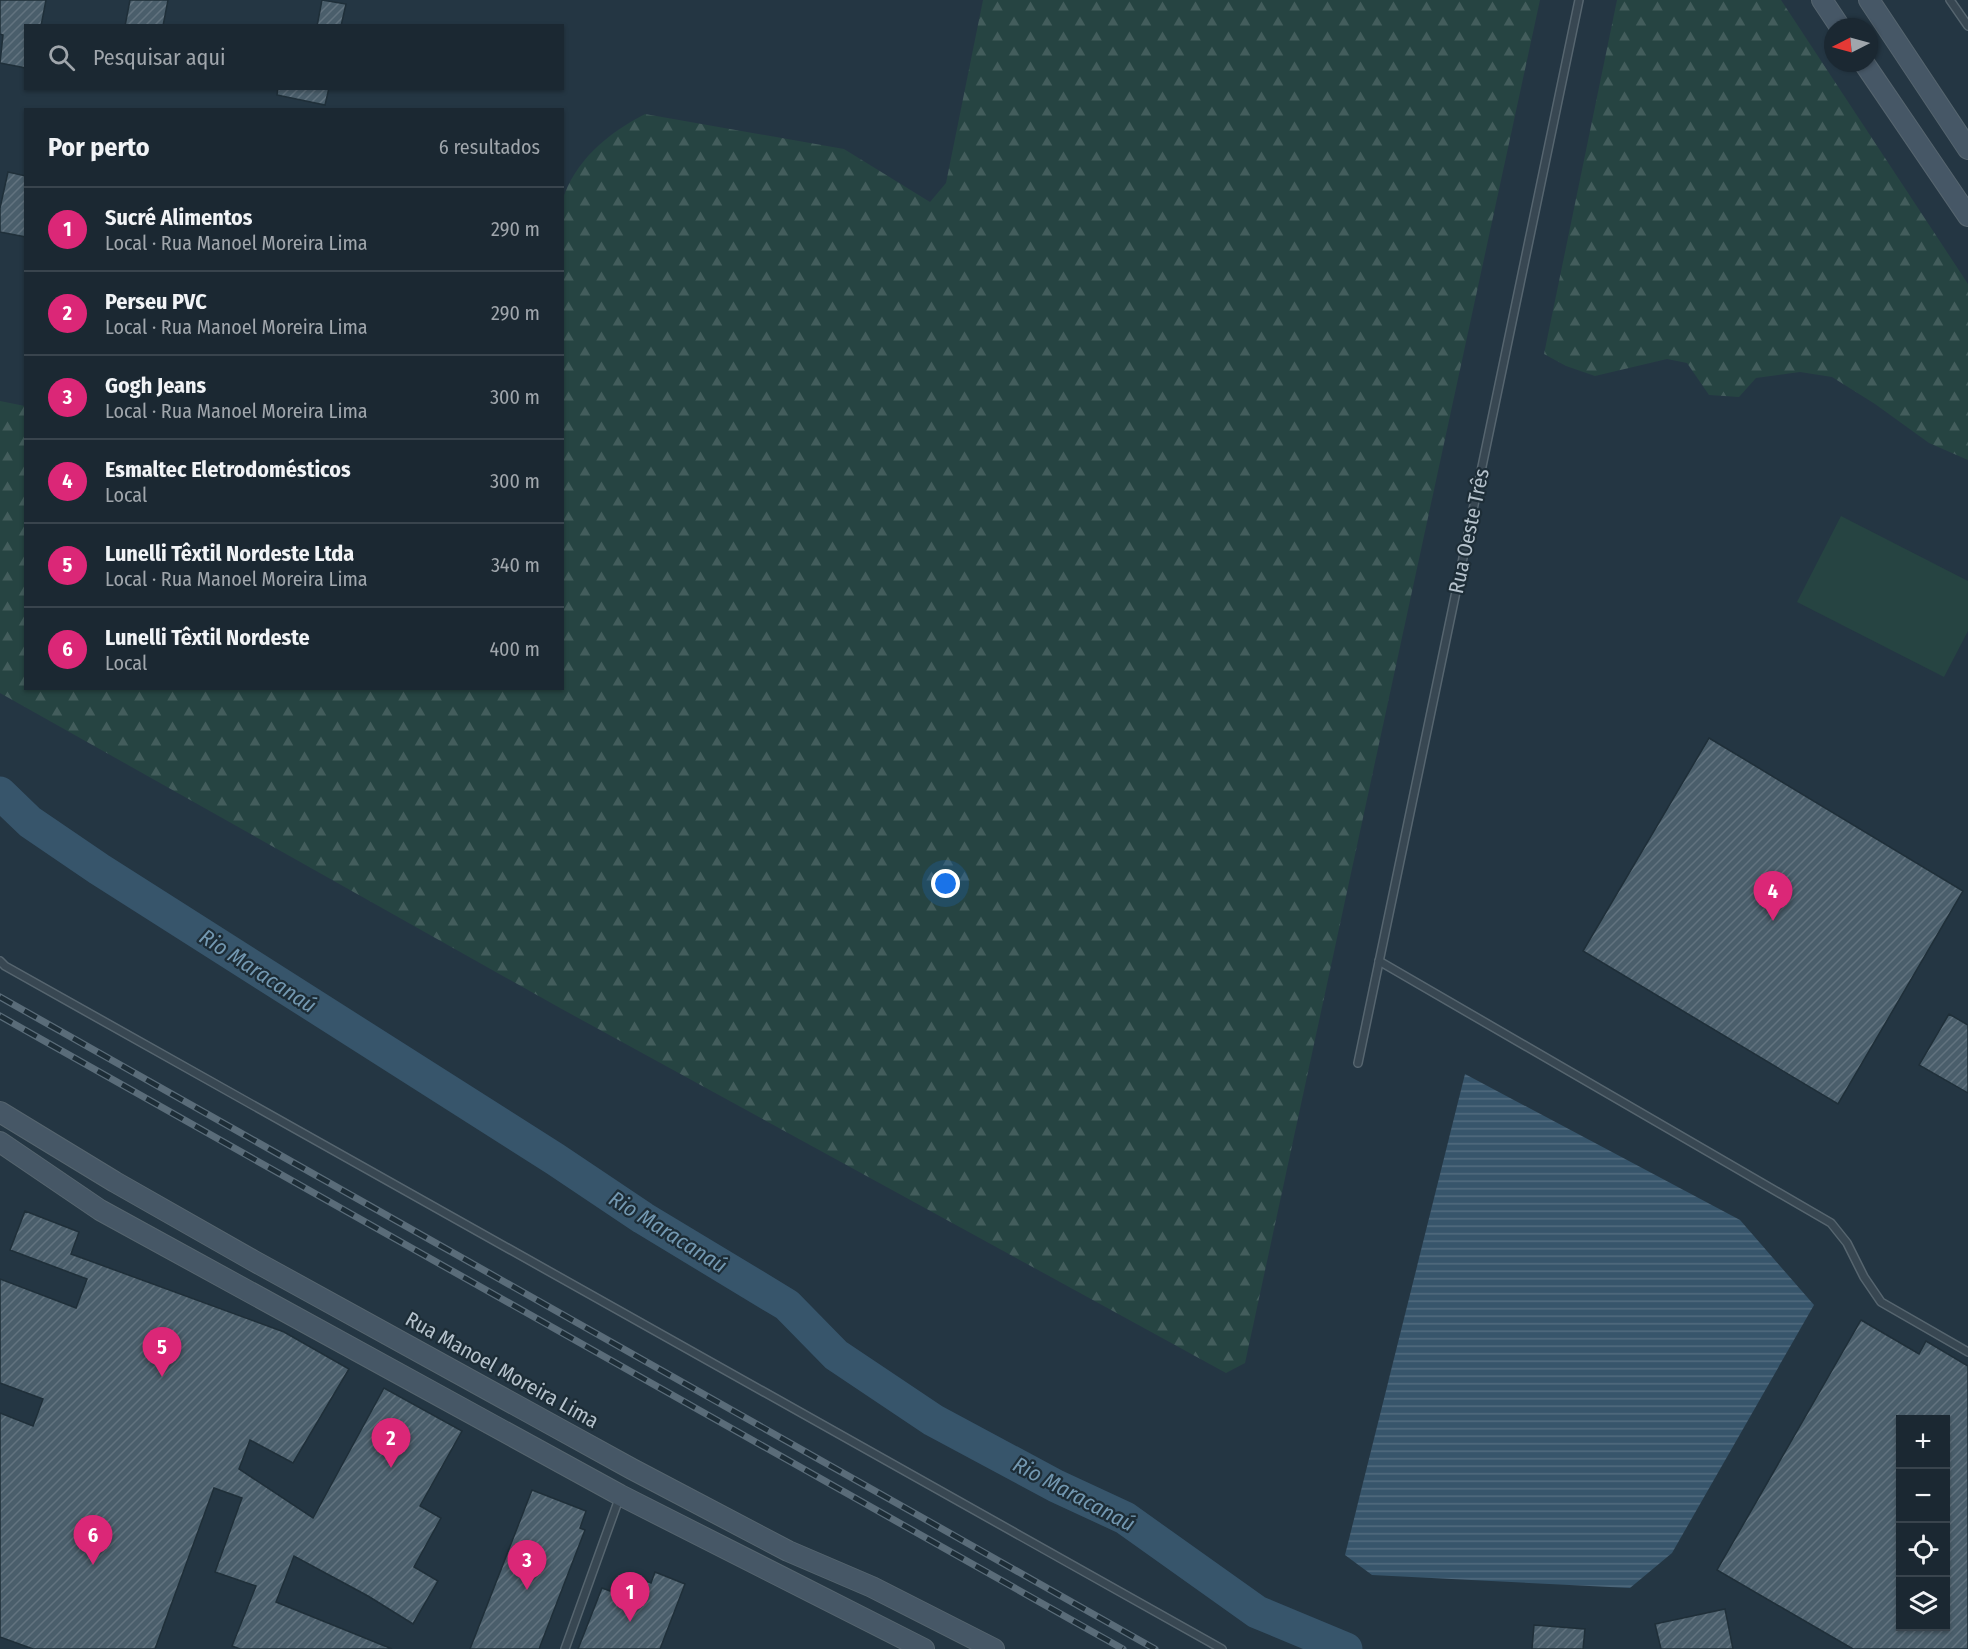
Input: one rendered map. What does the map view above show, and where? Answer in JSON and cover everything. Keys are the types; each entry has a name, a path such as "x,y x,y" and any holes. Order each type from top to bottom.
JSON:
{"street":[{"path":"1822,0 1834,18"},
{"path":"1869,0 1968,149"},
{"path":"1870,72 1968,216"},
{"name":"Rua Manoel Moreira Lima","path":"0,1112 115,1182 632,1469 788,1551 872,1587 994,1649"},
{"path":"0,1142 100,1210 620,1495 924,1649"},
{"path":"100,1210 115,1182"}],"lane":[{"name":"Rua Oeste Três","path":"1358,1063 1580,0"},
{"path":"1950,0 1968,26"},
{"path":"0,961 5,966 1222,1649"},
{"path":"1379,961 1832,1223 1881,1302 1968,1352"},
{"path":"565,1649 620,1495"}],"green space":[{"path":"983,0 1540,0 1245,1363 1226,1373 560,1008 0,693 0,401 24,406 24,690 564,690 564,196 567,187 584,161 606,139 645,114 844,149 930,202 946,183"},
{"path":"1617,0 1781,0 1824,65 1824,72 1828,72 1968,284 1968,460 1929,443 1875,404 1832,377 1800,372 1756,378 1739,397 1709,395 1687,363 1667,359 1595,376 1566,366 1544,354"},
{"path":"1841,516 1968,581 1968,631 1944,677 1797,602"}],"water":[{"path":"1465,1074 1740,1220 1814,1305 1672,1553 1630,1588 1372,1575 1345,1555"}],"building":[{"path":"0,0 46,0 41,24 24,24 24,68 0,63 3,35 0,34"},
{"path":"130,0 168,0 163,24 125,24"},
{"path":"322,0 346,4 341,24 317,24"},
{"path":"278,90 329,90 325,105 277,95"},
{"path":"8,172 24,176 24,237 0,232 0,208"},
{"path":"1709,738 1963,891 1838,1104 1583,951"},
{"path":"1949,1014 1968,1025 1968,1093 1919,1065"},
{"path":"25,1211 79,1232 71,1254 284,1332 349,1369 293,1463 250,1440 239,1469 313,1518 384,1388 462,1431 420,1506 441,1518 414,1567 438,1581 413,1624 368,1596 294,1556 276,1602 392,1649 240,1649 232,1646 256,1586 215,1572 242,1498 214,1488 155,1649 33,1649 0,1637 0,1413 33,1426 43,1399 0,1383 0,1279 76,1308 87,1279 10,1250"},
{"path":"1861,1320 1919,1354 1926,1341 1968,1366 1968,1649 1853,1649 1717,1570"},
{"path":"532,1490 586,1511 580,1528 585,1530 539,1649 470,1649"},
{"path":"655,1572 685,1584 660,1649 578,1649 602,1588 618,1594 626,1573 651,1583"},
{"path":"1725,1609 1733,1649 1661,1649 1655,1624"},
{"path":"1534,1625 1585,1629 1583,1649 1532,1649"}],"waterway":[{"name":"Rio Maracanaú","path":"0,793 30,822 99,869 555,1159 643,1218 787,1305 836,1355 933,1420 1056,1486 1125,1518 1257,1612 1346,1649"}],"railway":[{"path":"0,997 1155,1649"},
{"path":"0,1016 1123,1649"}],"place":[{"name":"Esmaltec Eletrodomésticos","path":"1773,921"},
{"name":"Lunelli Têxtil Nordeste Ltda","path":"162,1377"},
{"name":"Perseu PVC","path":"391,1468"},
{"name":"Lunelli Têxtil Nordeste","path":"93,1565"},
{"name":"Gogh Jeans","path":"527,1590"},
{"name":"Sucré Alimentos","path":"630,1622"}]}
